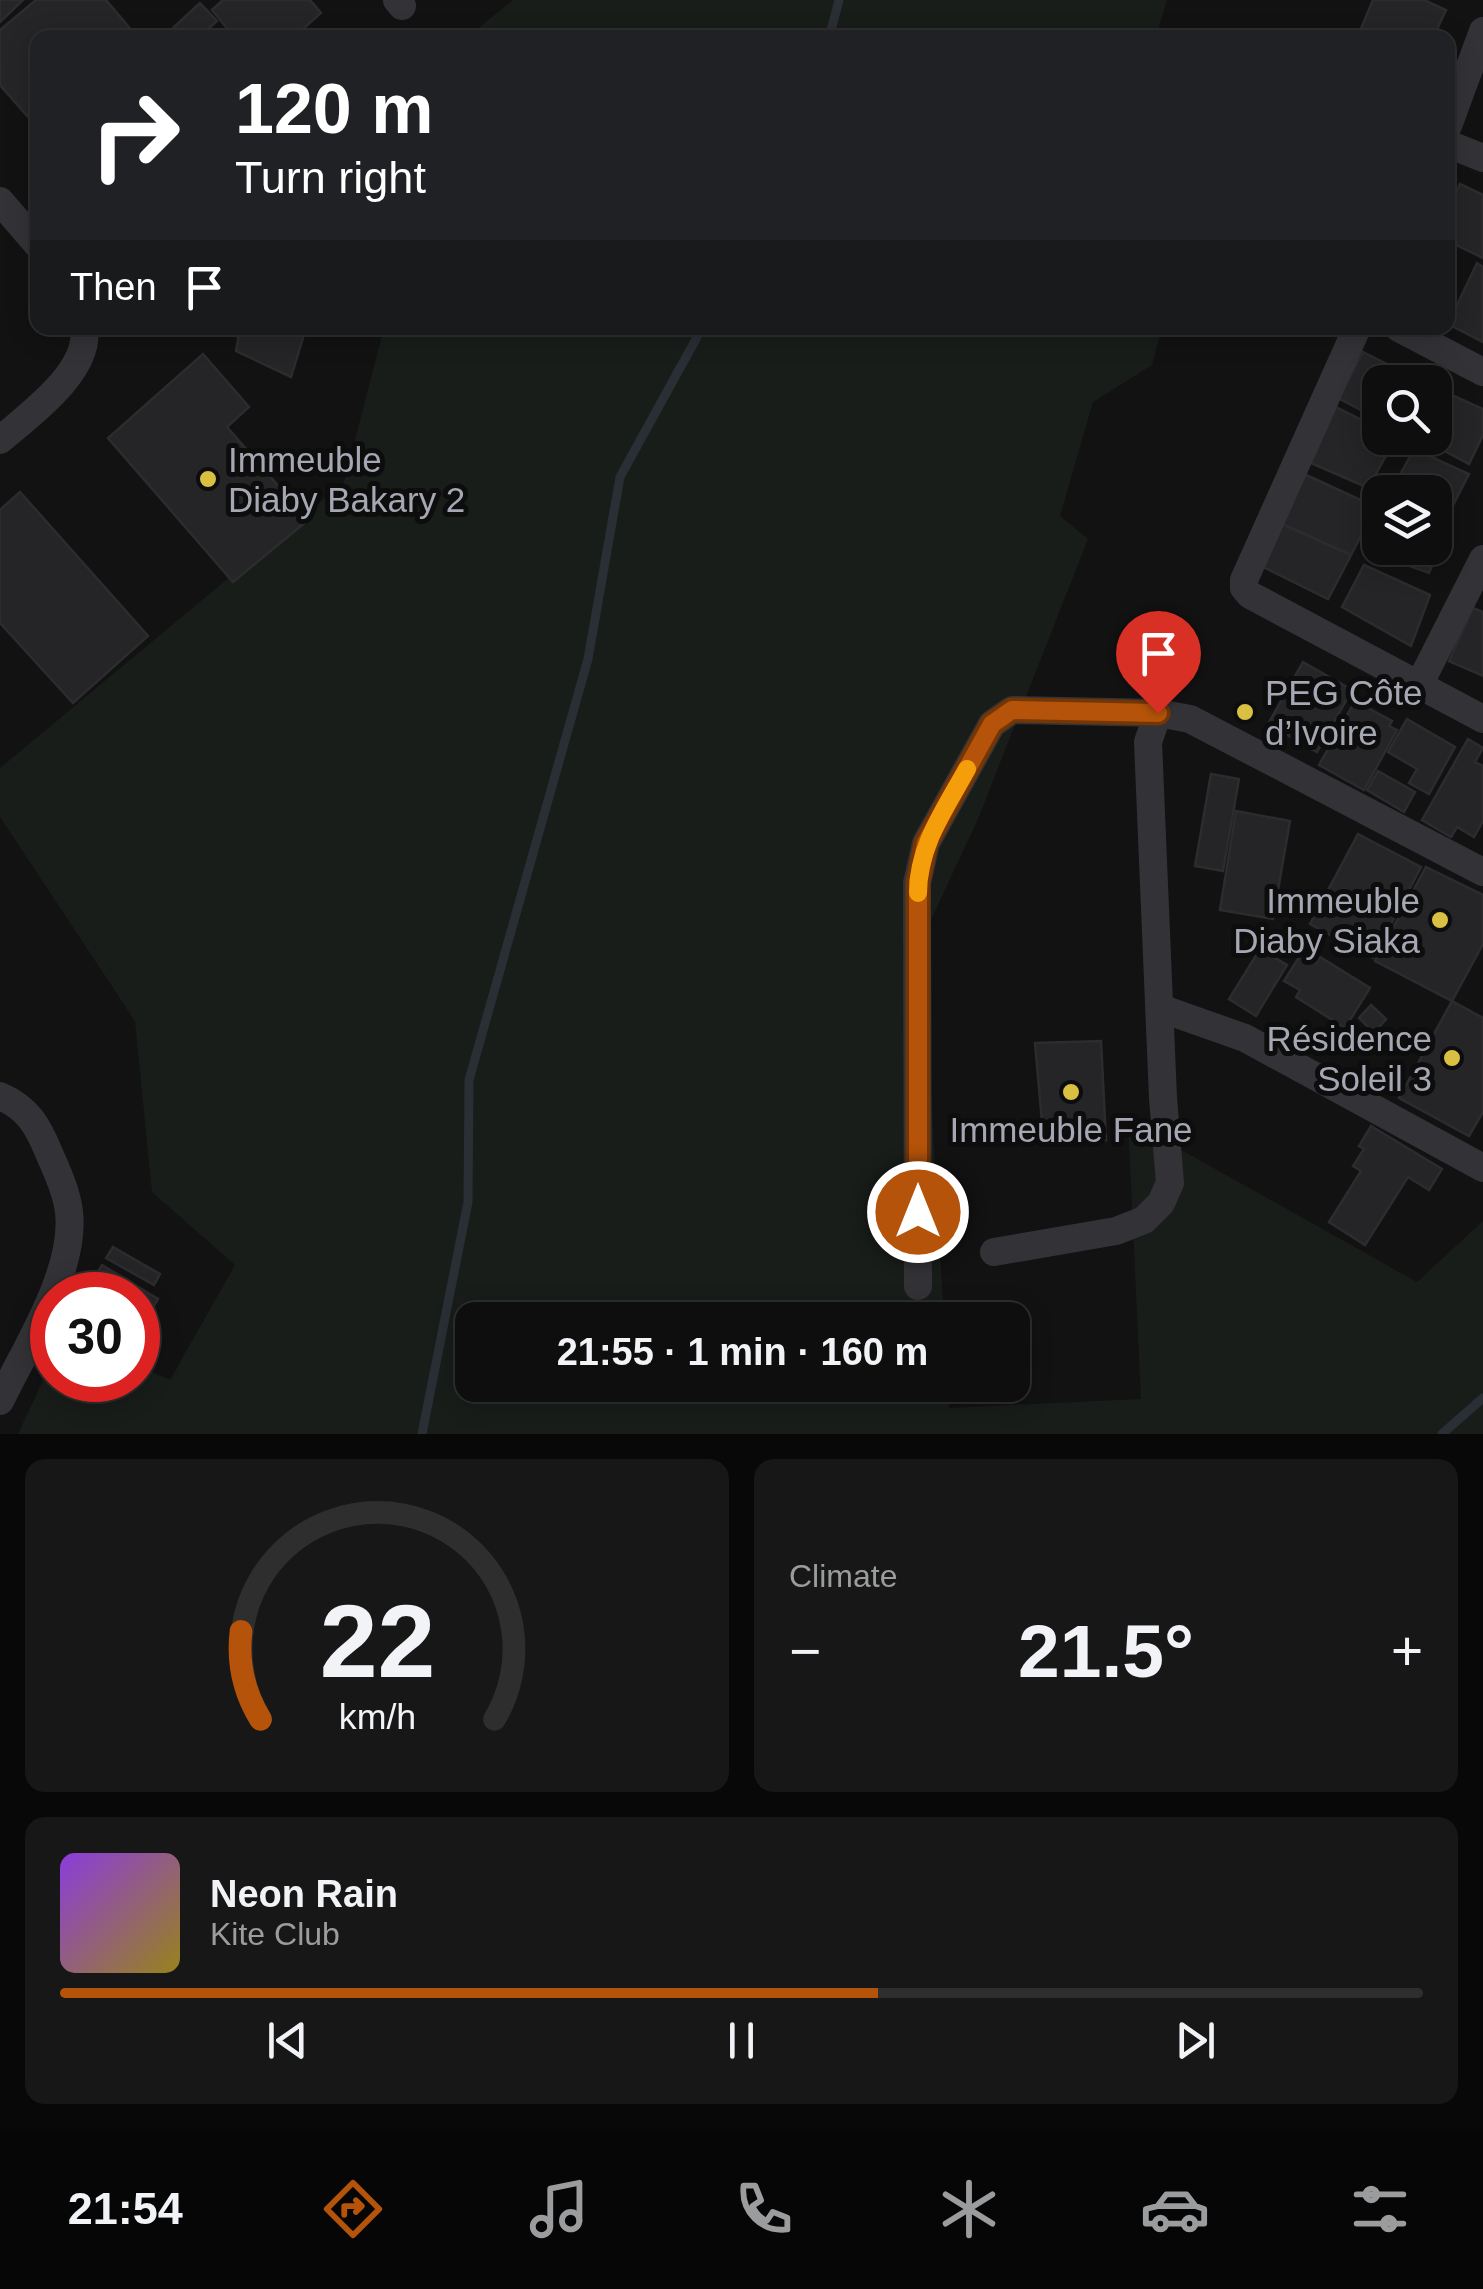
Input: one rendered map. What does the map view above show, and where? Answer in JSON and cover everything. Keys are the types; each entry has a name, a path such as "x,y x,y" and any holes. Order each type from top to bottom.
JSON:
{"street":[{"path":"1455,107 1483,31"},
{"path":"1455,147 1483,158"},
{"path":"0,201 30,236"},
{"path":"0,440 48,399 76,365 84,335"},
{"path":"1353,335 1244,580 1244,588 1250,595 1483,719"},
{"path":"1412,335 1483,372"},
{"path":"1419,685 1483,559"},
{"path":"918,1286 918,882 926,843 992,724 1004,714 1012,710 1158,713 1190,719 1483,872"},
{"path":"994,1252 1116,1231 1144,1220 1161,1203 1170,1182 1148,742 1158,713"},
{"path":"1160,1008 1244,1038 1483,1168"},
{"path":"0,1096 18,1104 37,1124 70,1211 68,1248 53,1291 0,1401"}],"shaded area":[{"path":"513,0 1167,0 1158,30 477,29"},
{"path":"382,335 1160,335 1152,365 1093,402 1060,516 1088,539 978,819 922,939 943,1302 455,1302 455,1402 948,1402 949,1408 1141,1399 1128,1120 1417,1282 1483,1221 1483,1434 18,1434 33,1402 160,1402 160,1375 170,1380 235,1265 152,1192 135,1021 0,817 0,768 344,482"}],"building":[{"path":"0,0 23,0 0,22"},
{"path":"36,0 106,0 131,30 30,30 30,119 0,85 0,30"},
{"path":"223,0 310,0 321,13 302,30 228,30 212,10"},
{"path":"1373,0 1424,0 1446,10 1437,30 1360,30"},
{"path":"200,3 217,21 207,30 171,30"},
{"path":"1460,184 1483,195 1483,258 1455,244 1455,195"},
{"path":"1477,263 1483,267 1483,342 1455,328 1455,309"},
{"path":"239,335 304,335 291,377 236,351"},
{"path":"1363,352 1389,365 1362,365 1362,411 1338,398"},
{"name":"Immeuble Diaby Bakary 2","path":"203,354 249,407 227,427 308,520 233,582 108,438"},
{"path":"1452,395 1483,409 1483,435 1469,464 1452,455"},
{"path":"1336,407 1362,420 1362,455 1386,455 1375,475 1362,475 1362,485 1311,463"},
{"path":"1411,455 1427,455 1469,474 1452,507 1452,475 1400,475"},
{"path":"1302,473 1362,501 1362,534 1351,555 1280,523"},
{"path":"20,492 148,636 73,703 0,623 0,510"},
{"path":"1280,523 1351,555 1328,599 1261,566"},
{"path":"1364,565 1430,595 1411,646 1342,607"},
{"path":"1407,565 1432,565 1429,573"},
{"path":"1473,608 1483,612 1483,676 1449,661"},
{"path":"1303,662 1352,690 1317,752 1268,724"},
{"path":"1355,701 1392,721 1389,726 1397,730 1364,790 1319,765"},
{"path":"1407,719 1455,747 1429,794 1409,783 1417,769 1388,752"},
{"path":"1468,739 1483,748 1475,762 1483,766 1483,821 1474,837 1457,827 1451,837 1422,820"},
{"path":"1378,771 1415,792 1404,812 1367,790"},
{"path":"1211,774 1239,779 1223,871 1195,866"},
{"path":"1236,811 1290,821 1273,919 1220,910"},
{"path":"1358,834 1421,867 1373,958 1310,924"},
{"name":"Immeuble Diaby Siaka","path":"1426,867 1483,895 1483,944 1452,1001 1375,961"},
{"path":"1260,949 1287,965 1256,1016 1229,999"},
{"path":"1301,954 1316,963 1320,957 1370,988 1345,1028 1296,997 1300,990 1284,981"},
{"name":"Résidence Soleil 3","path":"1452,1001 1483,1018 1483,1112 1469,1136 1399,1098"},
{"path":"1371,1005 1386,1019 1374,1033 1359,1018"},
{"name":"Immeuble Fane","path":"1101,1041 1106,1140 1044,1144 1035,1043"},
{"path":"1371,1126 1442,1169 1429,1190 1408,1177 1365,1245 1329,1222 1361,1171 1353,1166 1364,1149 1359,1146"},
{"path":"113,1247 157,1272 131,1272 106,1258"}],"waterway":[{"path":"831,30 839,0"},
{"path":"422,1434 468,1202 469,1080 588,659 620,477 698,335"},
{"path":"1442,1434 1483,1398"}],"slow traffic":[{"path":"918,893 920,861 926,843 967,769"}],"place":[{"name":"Immeuble Diaby Bakary 2","path":"208,479"},
{"name":"PEG Côte d’Ivoire","path":"1245,712"},
{"name":"Immeuble Diaby Siaka","path":"1440,920"},
{"name":"Résidence Soleil 3","path":"1452,1058"},
{"name":"Immeuble Fane","path":"1071,1092"}],"route":[{"path":"918,1212 918,882 926,843 992,724 1004,714 1012,710 1158,713"}]}
